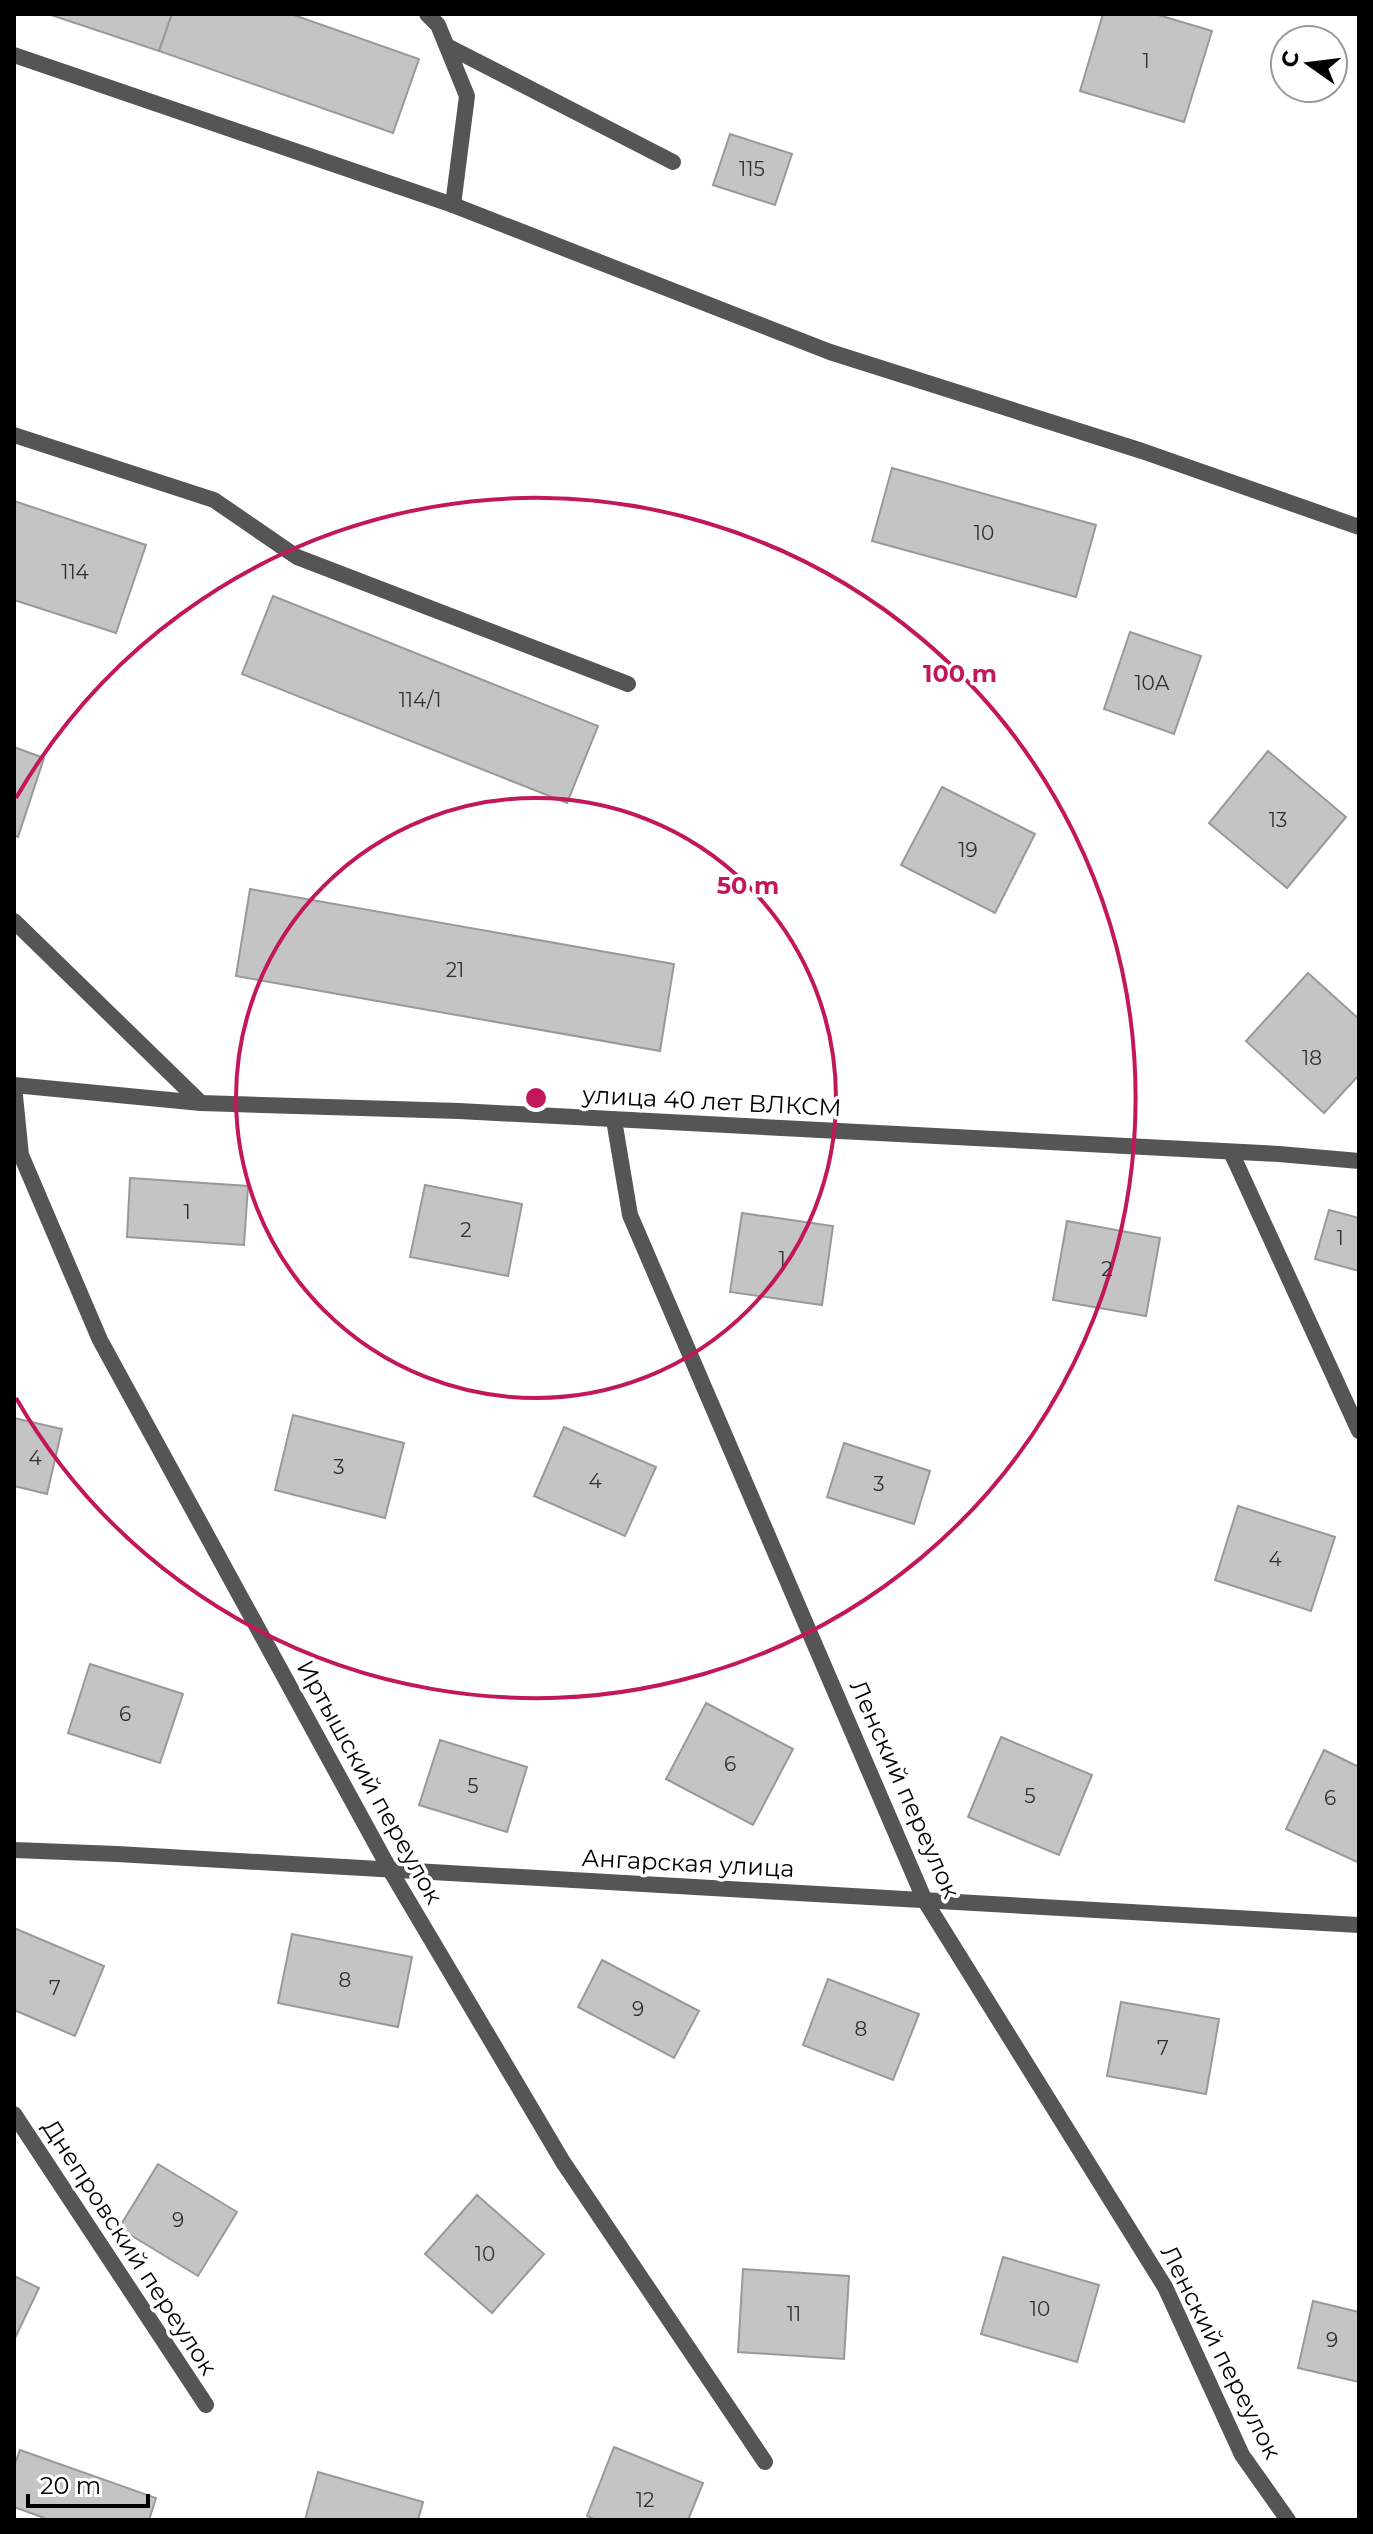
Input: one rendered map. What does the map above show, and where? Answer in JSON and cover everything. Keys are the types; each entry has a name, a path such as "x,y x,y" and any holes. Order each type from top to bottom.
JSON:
{"street":[{"path":"427,14 438,25 467,96 453,205"},
{"path":"447,46 673,162"},
{"path":"14,55 453,205 830,352 1142,451 1359,527"},
{"path":"14,435 214,500 297,557 628,684"},
{"path":"14,921 201,1103"},
{"name":"улица 40 лет ВЛКСМ","path":"14,1086 201,1103 459,1111 1359,1161"},
{"name":"Иртышский переулок","path":"14,1086 21,1155 100,1340 390,1870 563,2162 765,2462"},
{"name":"Ленский переулок","path":"614,1120 630,1215 925,1901 1165,2287 1242,2455 1288,2520"},
{"path":"1231,1152 1359,1431"},
{"name":"Ангарская улица","path":"14,1850 1359,1925"},
{"name":"Днепровский переулок","path":"14,2114 206,2405"}],"building":[{"path":"48,14 172,14 159,51"},
{"path":"172,14 291,14 419,59 393,133 159,51"},
{"path":"1103,14 1155,14 1212,31 1184,122 1080,91"},
{"path":"730,134 792,154 775,205 713,185"},
{"path":"892,468 1096,525 1076,597 872,541"},
{"path":"14,501 146,545 116,633 14,600"},
{"path":"273,596 598,726 567,803 242,674"},
{"path":"1130,632 1201,656 1174,734 1104,709"},
{"path":"14,747 44,758 18,837 14,835"},
{"path":"1268,751 1346,817 1287,888 1209,823"},
{"path":"942,787 1035,834 995,913 901,865"},
{"path":"250,889 674,964 660,1051 236,976"},
{"path":"1308,973 1359,1019 1359,1075 1324,1113 1246,1041"},
{"path":"130,1178 248,1186 244,1245 127,1237"},
{"path":"425,1185 522,1204 508,1276 410,1257"},
{"path":"1329,1210 1359,1218 1359,1271 1315,1259"},
{"path":"742,1213 833,1226 822,1305 730,1292"},
{"path":"1067,1221 1160,1238 1146,1316 1053,1300"},
{"path":"293,1415 404,1443 385,1518 275,1490"},
{"path":"14,1418 62,1429 47,1494 14,1486"},
{"path":"564,1427 656,1467 625,1536 534,1496"},
{"path":"844,1443 930,1471 914,1524 827,1497"},
{"path":"1238,1506 1335,1537 1311,1611 1215,1580"},
{"path":"90,1664 183,1694 160,1763 68,1733"},
{"path":"706,1703 793,1749 753,1825 666,1779"},
{"path":"1001,1737 1092,1775 1059,1855 968,1817"},
{"path":"440,1740 527,1767 507,1832 419,1805"},
{"path":"1324,1750 1359,1767 1359,1863 1286,1829"},
{"path":"14,1928 104,1966 75,2036 14,2010"},
{"path":"292,1934 412,1957 398,2027 278,2003"},
{"path":"602,1960 699,2011 674,2058 578,2007"},
{"path":"828,1979 919,2014 893,2080 803,2045"},
{"path":"1121,2002 1219,2019 1206,2094 1107,2076"},
{"path":"158,2164 237,2212 198,2276 119,2228"},
{"path":"477,2195 544,2254 492,2313 425,2254"},
{"path":"1003,2257 1099,2285 1077,2362 981,2334"},
{"path":"743,2269 849,2276 844,2359 738,2352"},
{"path":"14,2276 39,2288 14,2340"},
{"path":"1313,2301 1359,2312 1359,2382 1298,2368"},
{"path":"614,2447 703,2483 688,2520 597,2520 587,2516"},
{"path":"20,2450 156,2498 149,2520 50,2520 14,2507 14,2466"},
{"path":"318,2472 423,2502 418,2520 305,2520"}]}
